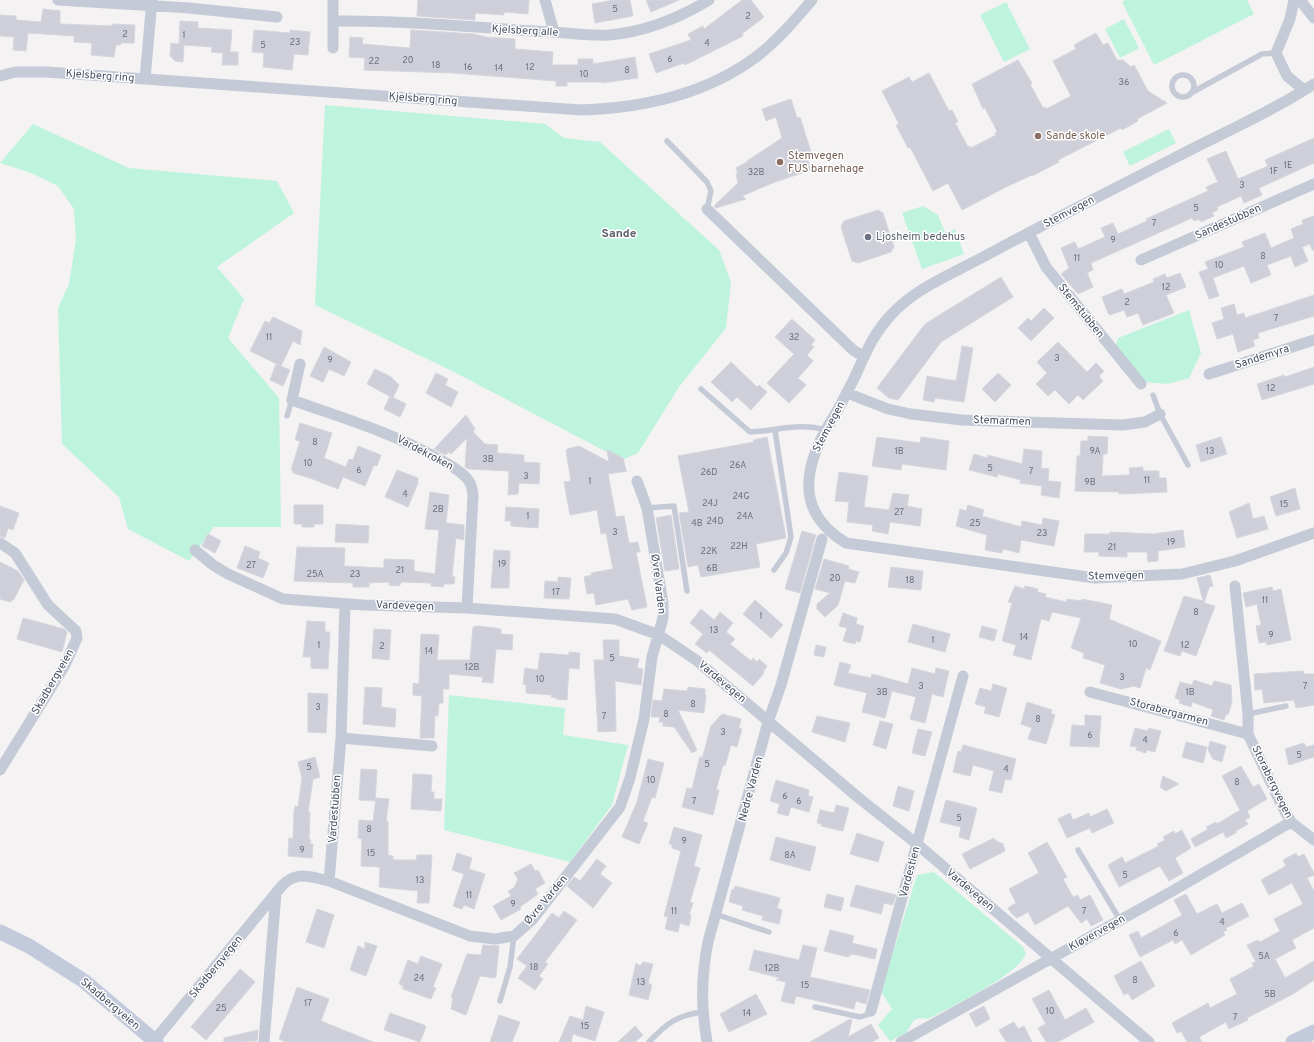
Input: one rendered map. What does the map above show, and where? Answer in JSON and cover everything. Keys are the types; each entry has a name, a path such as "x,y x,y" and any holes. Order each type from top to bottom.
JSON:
{"street":[{"path":"58,0 152,3 277,17"},
{"path":"333,0 333,48"},
{"path":"545,0 554,32"},
{"name":"Kjelsberg alle","path":"334,21 391,22 610,35 656,25 688,12 708,0"},
{"path":"1294,0 1290,19 1276,53 1287,76 1303,89 1311,86"},
{"path":"1300,0 1314,18"},
{"name":"Kjelsberg ring","path":"0,76 15,72 47,72 580,110 611,109 671,99 697,90 735,71 756,56 783,33 810,1"},
{"path":"145,79 152,3"},
{"name":"Stemvegen","path":"1311,86 911,296 891,314 874,335 847,393 825,430 812,460 808,479 812,507 818,520 827,529 846,543 1095,578 1182,574 1235,561 1314,532"},
{"name":"Sandestubben","path":"1141,260 1314,184"},
{"path":"707,209 853,350 863,356"},
{"name":"Stemstubben","path":"1029,233 1046,267 1141,384"},
{"name":"Sandemyra","path":"1209,374 1314,340"},
{"path":"292,400 300,364"},
{"name":"Stemarmen","path":"847,393 888,409 911,414 962,420 1123,425 1145,422 1160,414"},
{"name":"Vardekroken","path":"292,400 372,427 413,444 447,463 468,479 472,485 473,495 467,608"},
{"name":"Øvre Varden","path":"514,936 532,920 608,825 620,807 630,778 644,719 652,657 663,618 663,603 647,508 637,481"},
{"name":"Nedre Varden","path":"707,1042 702,1012 703,968 715,914 768,722 781,685 822,539"},
{"name":"Skadbergveien","path":"0,543 14,553 48,604 76,631 77,638 64,665 0,770"},
{"name":"Vardevegen","path":"195,550 213,565 228,574 284,599 345,604 467,608 615,619 641,627 659,635 696,660 768,722 917,844 1149,1042"},
{"name":"Storabergvegen","path":"1235,586 1248,714 1248,734 1291,822 1314,840"},
{"name":"Vardestubben","path":"329,881 341,738 345,604"},
{"name":"Vardestien","path":"871,1011 963,676"},
{"name":"Storabergarmen","path":"1090,692 1248,734"},
{"path":"341,738 432,746"},
{"name":"Kløvervegen","path":"901,1042 1120,920 1291,822"},
{"path":"264,1042 276,893 283,884 294,876 306,875 329,881 470,936 494,939 514,936"},
{"name":"Skadbergvegen","path":"155,1041 276,893"},
{"name":"Skadbergveien","path":"0,932 29,946 84,981 155,1041"},
{"path":"1293,1042 1314,1032"}],"lane":[{"path":"1191,93 1262,54 1276,53"},
{"path":"667,141 707,182 711,191 707,209"},
{"path":"701,388 750,432 810,426 825,430"},
{"path":"1153,395 1160,414 1188,465"},
{"path":"287,416 292,400"},
{"path":"774,570 786,554 792,537 775,430"},
{"path":"647,508 674,506 687,591"},
{"path":"1248,714 1286,706"},
{"path":"1078,850 1120,920"},
{"path":"715,914 769,932"},
{"path":"500,1001 510,967 514,936"},
{"name":"Vardestien","path":"815,1007 860,1017 869,1014 871,1011"},
{"path":"649,1042 674,1019 684,1015 702,1012"}],"green space":[{"path":"1126,0 1247,0 1254,14 1154,65 1122,2"},
{"path":"1006,2 1030,49 1004,62 980,15"},
{"path":"1124,19 1139,48 1120,58 1105,29"},
{"path":"325,105 545,124 564,138 600,142 719,250 731,282 726,328 679,387 638,453 622,460 454,372 315,305"},
{"path":"33,124 129,168 277,181 294,213 217,267 244,299 228,338 279,398 281,527 214,527 189,561 128,529 119,497 62,444 58,308 69,284 76,239 74,209 58,186 31,173 0,163"},
{"path":"1169,129 1176,143 1130,166 1123,152"},
{"path":"923,206 938,215 945,233 955,229 964,254 922,269 902,213"},
{"path":"1189,310 1201,353 1189,378 1168,384 1143,382 1116,345 1118,338"},
{"path":"449,695 565,708 563,735 628,745 612,805 570,862 444,830"},
{"path":"934,872 1023,947 1026,954 1020,962 997,981 928,1019 920,1018 914,1020 906,1033 890,1041 878,1025 892,1009 881,991 917,875"}],"building":[{"path":"418,0 529,0 528,14 504,12 504,15 475,13 475,20 417,16"},
{"path":"614,0 630,0 633,16 595,23 592,4"},
{"path":"646,0 679,0 651,12"},
{"path":"742,0 751,0 764,17 742,34 743,36 685,65 684,63 656,73 649,54 691,40 688,34 703,26 704,29"},
{"path":"43,9 60,11 60,24 112,26 112,24 135,25 134,43 122,43 120,45 116,45 114,57 91,55 92,43 74,42 74,36 28,33 26,51 13,50 14,37 0,36 0,15 16,16 16,20 41,22"},
{"path":"180,21 198,22 198,28 232,30 230,52 238,52 238,65 222,65 223,53 211,52 212,47 184,45 183,62 175,61 170,56 171,43 179,44"},
{"path":"254,30 290,33 290,30 310,32 308,55 294,54 292,70 263,67 264,53 252,52"},
{"path":"411,30 474,34 486,37 515,39 515,49 553,52 552,65 578,65 578,59 593,59 593,64 635,57 638,78 602,83 567,82 567,86 556,86 556,81 453,73 364,70 365,58 349,57 350,37 363,38 362,44 410,48"},
{"path":"1096,33 1103,45 1108,43 1117,60 1123,60 1131,67 1134,65 1148,91 1167,103 1137,119 1138,121 1122,130 1121,128 1058,160 1059,162 1032,176 1006,187 962,210 948,183 933,191 910,147 908,148 896,125 899,124 882,91 909,77 912,82 929,73 949,111 952,110 958,122 955,123 968,147 970,146 971,148 996,135 995,133 997,131 985,108 983,109 972,84 1018,60 1032,83 1030,84 1043,108 1045,107 1046,109 1071,96 1053,61 1076,49 1074,45"},
{"path":"791,99 797,118 800,117 811,152 806,153 811,170 775,182 742,196 746,199 716,208 714,206 738,183 736,168 782,138 776,117 766,121 762,109"},
{"path":"1314,138 1314,163 1259,188 1262,195 1244,203 1241,196 1217,207 1218,210 1212,213 1214,216 1201,222 1199,219 1194,221 1192,218 1091,263 1093,270 1087,273 1093,287 1078,294 1061,274 1069,268 1061,248 1075,242 1078,249 1105,237 1101,228 1113,223 1118,234 1147,221 1146,219 1208,191 1206,187 1218,182 1207,159 1226,151 1238,179 1268,166 1265,160"},
{"name":"Ljosheim bedehus","path":"878,210 883,213 894,247 891,252 858,263 852,261 841,227 844,221"},
{"path":"1314,216 1314,250 1312,250 1310,244 1302,247 1308,261 1295,267 1291,256 1267,265 1271,275 1251,283 1244,266 1213,278 1219,296 1209,299 1199,272 1208,269 1205,262 1244,247 1242,242 1265,233 1271,248 1294,238 1291,229 1303,224 1302,220"},
{"path":"1180,273 1186,287 1166,295 1174,313 1143,325 1138,313 1127,317 1124,310 1110,315 1108,313 1102,297 1122,289 1124,294 1154,282 1153,279 1165,274 1167,278"},
{"path":"1001,277 1013,297 941,342 898,400 889,398 877,388 925,324"},
{"path":"1314,295 1314,316 1258,333 1259,338 1253,340 1255,346 1238,352 1233,334 1217,339 1212,323 1224,319 1221,308 1234,304 1237,315 1244,313 1245,318"},
{"path":"1044,308 1054,318 1031,341 1018,328 1028,318 1031,321"},
{"path":"273,317 302,331 300,345 293,341 281,366 250,351 265,321 269,323"},
{"path":"792,319 815,340 811,345 814,347 807,355 813,361 798,378 806,385 789,403 767,383 794,354 775,337"},
{"path":"1058,342 1087,372 1096,363 1104,371 1099,376 1103,381 1083,400 1078,395 1069,404 1055,390 1048,396 1036,384 1047,373 1037,362"},
{"path":"962,346 973,348 964,402 935,398 934,402 923,400 927,376 956,381"},
{"path":"324,347 351,362 344,376 329,369 323,382 310,376"},
{"path":"731,362 757,387 759,385 767,392 751,410 737,397 732,402 711,382"},
{"path":"276,364 290,370 283,386 270,380"},
{"path":"1314,367 1314,384 1262,400 1257,384 1284,375 1285,377"},
{"path":"375,369 391,377 399,385 393,398 367,384"},
{"path":"436,373 448,379 445,385 458,392 451,407 426,393"},
{"path":"998,373 1011,385 995,402 982,389"},
{"path":"390,396 406,404 400,417 384,409"},
{"path":"466,415 475,429 473,432 485,444 498,445 497,453 524,455 524,462 540,463 539,484 519,483 518,494 508,495 509,471 468,469 465,467 467,438 451,454 448,452 446,455 434,449"},
{"path":"300,423 332,433 324,458 346,467 349,459 353,460 358,446 381,455 377,466 374,465 365,486 343,477 338,489 293,473 291,470 300,441 295,440"},
{"path":"1088,436 1108,437 1107,454 1103,454 1102,476 1130,475 1129,468 1143,467 1143,471 1159,471 1159,478 1166,478 1167,492 1119,494 1119,492 1075,491 1077,456 1080,456 1081,441 1088,441"},
{"path":"767,437 786,538 756,544 760,567 701,577 698,565 688,567 679,513 689,512 678,456 754,442 753,440"},
{"path":"877,437 920,443 921,437 949,441 946,470 902,464 901,470 872,466"},
{"path":"1221,437 1227,454 1201,462 1196,445"},
{"path":"579,446 609,462 607,450 623,458 627,471 608,474 616,517 624,516 629,543 638,542 640,552 636,552 647,607 632,610 628,599 596,605 594,593 587,594 584,577 592,575 591,573 613,569 606,533 601,534 597,510 570,515 564,482 571,481 566,451 567,449"},
{"path":"1024,449 1042,451 1041,468 1049,469 1048,481 1061,482 1059,498 1041,495 1042,486 1020,483 1021,480 998,474 997,477 969,470 974,454 987,458 988,455 1022,464"},
{"path":"397,470 418,478 418,483 408,507 385,497"},
{"path":"839,472 868,476 864,507 889,510 893,493 909,495 907,506 922,509 920,526 890,522 888,534 872,531 873,525 847,522 849,502 835,501"},
{"path":"1295,488 1300,509 1276,516 1270,497"},
{"path":"430,492 449,495 446,523 464,525 464,540 456,538 452,576 445,575 455,577 454,584 444,584 443,587 431,586 431,583 402,582 399,586 389,585 389,582 369,583 369,587 353,587 353,583 294,581 297,547 345,548 344,566 384,568 384,559 414,560 414,571 435,574 439,530 425,529"},
{"path":"1249,503 1253,519 1264,516 1268,529 1237,538 1229,512"},
{"path":"294,505 323,505 323,524 314,524 314,527 302,527 302,524 294,524"},
{"path":"968,505 984,510 982,516 1021,527 1022,521 1042,525 1043,518 1059,521 1054,546 1021,540 1019,553 1003,549 1002,553 985,550 987,535 956,526 960,509 966,511"},
{"path":"0,506 19,513 13,530 8,528 5,538 0,536"},
{"path":"506,507 539,509 538,528 511,526 511,521 505,521"},
{"path":"671,515 679,569 665,571 656,518"},
{"path":"336,524 369,526 368,543 335,542"},
{"path":"1183,530 1185,547 1158,551 1158,561 1148,562 1147,552 1127,552 1127,557 1099,556 1099,552 1084,552 1085,534 1110,534 1110,532 1153,534"},
{"path":"802,531 816,535 800,593 785,589"},
{"path":"208,534 221,541 215,553 202,546"},
{"path":"245,546 260,552 258,558 269,563 263,578 237,568"},
{"path":"494,550 510,551 509,588 491,588"},
{"path":"824,559 849,566 848,569 859,572 855,583 845,581 838,605 825,617 817,609 817,604 830,593 815,589"},
{"path":"0,562 18,571 24,580 14,599 10,602 0,599"},
{"path":"891,567 923,571 921,590 888,587"},
{"path":"1210,575 1213,586 1209,587 1204,603 1215,606 1196,656 1182,651 1180,656 1164,651 1184,596 1203,601 1197,578"},
{"path":"558,577 571,578 569,599 544,598 545,581 558,582"},
{"path":"1015,586 1024,589 1025,586 1038,589 1037,592 1046,594 1045,597 1066,602 1067,599 1082,601 1082,599 1112,605 1109,619 1161,641 1150,670 1146,668 1140,688 1134,686 1121,689 1100,683 1105,665 1083,658 1084,653 1071,648 1081,618 1052,612 1049,621 1041,619 1031,660 1013,655 1016,645 1002,641 1012,603 1008,602"},
{"path":"1272,587 1273,591 1281,589 1291,640 1267,645 1266,642 1259,643 1256,626 1261,625 1257,604 1246,607 1243,593"},
{"path":"755,600 783,625 771,638 743,614"},
{"path":"701,609 714,620 720,612 733,623 726,632 735,639 730,644 751,661 753,658 757,662 759,659 767,666 763,672 764,673 753,686 709,650 707,653 695,644 703,634 690,623"},
{"path":"843,613 857,618 856,624 864,626 860,642 856,641 855,644 843,641 847,628 839,626"},
{"path":"23,618 64,629 67,632 62,652 17,639"},
{"path":"307,621 325,622 325,632 330,632 328,669 311,668 311,657 303,657"},
{"path":"913,624 950,634 945,652 908,642"},
{"path":"478,626 501,629 501,634 513,635 512,650 496,649 493,683 482,682 483,677 449,674 449,689 443,689 443,703 439,703 438,716 435,715 434,738 420,738 422,696 413,695 413,683 419,684 421,634 439,635 437,660 470,660 473,627"},
{"path":"982,626 997,630 994,641 979,637"},
{"path":"374,629 391,630 389,660 372,658"},
{"path":"603,640 619,640 619,656 639,659 637,668 643,669 641,685 615,681 616,731 598,732 594,660 604,660"},
{"path":"816,645 826,647 824,657 814,655"},
{"path":"569,652 580,653 579,669 569,668 567,700 556,699 551,697 552,695 526,693 526,685 523,684 525,668 538,670 540,653 569,655"},
{"path":"840,662 851,665 848,673 871,678 872,674 908,684 912,668 935,674 936,668 949,671 943,697 932,694 925,723 910,719 916,697 892,691 885,718 862,712 867,693 834,685"},
{"path":"1303,671 1304,674 1314,674 1314,705 1296,708 1294,700 1264,703 1262,689 1255,690 1254,674"},
{"path":"1194,680 1212,686 1214,681 1231,685 1232,702 1228,715 1226,714 1224,720 1211,716 1213,710 1211,709 1192,702 1191,707 1179,703 1180,700 1175,698 1180,682 1192,685"},
{"path":"993,684 1007,688 999,717 984,713 986,707 975,704 980,688 991,691"},
{"path":"365,687 382,688 381,707 396,709 395,727 363,724"},
{"path":"688,687 705,689 706,695 704,713 678,710 697,750 692,753 674,727 663,726 663,722 659,722 660,717 651,717 653,700 662,701 664,689 687,691"},
{"path":"308,693 328,694 326,733 308,732"},
{"path":"1027,702 1052,710 1051,713 1055,715 1046,744 1028,739 1032,728 1021,724"},
{"path":"722,714 741,719 739,728 742,729 737,747 731,745 725,766 723,765 716,790 719,790 713,815 682,807 687,788 692,789 700,756 702,759 711,726"},
{"path":"1085,715 1101,716 1099,747 1070,746 1072,725 1085,726"},
{"path":"817,716 850,723 845,742 812,732"},
{"path":"880,721 893,724 886,749 873,745"},
{"path":"1135,728 1148,731 1148,728 1161,731 1155,752 1147,750 1146,753 1136,750 1137,747 1130,746"},
{"path":"918,729 932,732 925,756 912,753"},
{"path":"1210,741 1226,746 1222,762 1213,759 1208,750"},
{"path":"1186,742 1207,747 1203,763 1182,757"},
{"path":"1304,743 1306,747 1314,745 1314,757 1289,765 1285,749"},
{"path":"963,745 1016,759 1011,780 1005,779 1002,793 989,790 994,771 973,765 970,776 953,772 958,751 961,752"},
{"path":"315,757 320,777 313,779 308,812 310,812 309,839 311,840 310,844 313,844 312,858 288,856 289,838 293,839 294,811 295,806 298,807 302,778 298,762"},
{"path":"648,759 664,763 655,798 652,797 643,821 648,823 639,844 622,837 637,802"},
{"path":"1241,766 1253,787 1259,784 1267,799 1247,811 1250,817 1245,820 1248,824 1236,831 1236,833 1226,838 1223,832 1195,847 1191,839 1208,829 1206,827 1216,822 1217,824 1240,810 1222,776"},
{"path":"361,769 377,770 375,801 359,800"},
{"path":"413,774 432,775 431,792 434,792 434,799 442,799 441,811 411,809"},
{"path":"1163,776 1179,784 1166,791 1160,787"},
{"path":"776,780 809,790 808,796 813,797 809,812 791,807 788,816 777,813 780,804 770,801"},
{"path":"898,786 914,791 909,811 893,806"},
{"path":"376,798 389,799 386,821 388,821 388,855 393,856 393,860 416,860 417,855 432,855 429,903 417,903 418,891 379,887 380,867 361,866 362,839 358,838 359,820 373,821"},
{"path":"946,800 977,808 969,840 959,837 961,827 940,822"},
{"path":"836,805 849,808 843,831 821,826 822,824 817,823 820,810 834,813"},
{"path":"1107,809 1114,823 1092,833 1090,828 1067,838 1058,819 1070,813 1073,820 1089,813 1090,817"},
{"path":"674,827 702,835 694,866 700,868 690,902 693,903 689,915 691,915 689,926 680,923 678,932 665,929 668,917 664,916 681,851 672,848 672,845 669,844"},
{"path":"1182,830 1191,848 1175,858 1183,873 1169,881 1160,866 1119,887 1108,865 1122,857 1125,863 1159,846 1157,844 1165,840 1163,837 1174,831 1175,834"},
{"path":"857,833 884,842 878,862 850,854"},
{"path":"776,837 816,847 810,871 770,860"},
{"path":"994,838 996,841 1003,844 1005,851 970,869 962,854"},
{"path":"1047,842 1067,877 1063,879 1073,897 1078,895 1080,900 1090,895 1103,920 1091,926 1087,919 1081,923 1068,906 1035,925 1028,912 1017,918 1012,914 1008,908 1016,903 1009,889 1039,873 1028,853"},
{"path":"457,853 472,858 469,869 485,874 474,909 464,905 462,909 453,906 464,874 452,870"},
{"path":"1296,853 1298,857 1304,854 1314,873 1314,875 1307,878 1314,891 1314,928 1292,940 1296,948 1275,959 1285,978 1314,961 1314,980 1293,994 1247,1018 1248,1020 1229,1029 1226,1022 1199,1037 1202,1042 1187,1042 1181,1031 1177,1033 1172,1023 1208,1003 1210,1008 1237,994 1230,979 1254,966 1252,963 1256,962 1247,945 1258,940 1260,942 1280,931 1274,919 1303,904 1292,883 1269,895 1261,880 1286,866 1283,860"},
{"path":"597,859 606,866 600,874 612,883 593,908 567,886 574,877 580,881"},
{"path":"531,864 535,871 538,870 545,883 535,889 538,894 520,907 521,909 501,920 493,906 511,896 508,891 514,888 518,879 514,873"},
{"path":"856,885 896,895 893,905 884,903 881,914 850,906"},
{"path":"735,886 780,898 777,908 782,910 779,924 762,920 763,916 742,910 743,906 729,902 732,889 734,890"},
{"path":"827,894 844,898 841,911 824,907"},
{"path":"1186,894 1197,914 1217,904 1222,913 1242,903 1249,916 1226,928 1227,930 1223,932 1225,935 1191,955 1182,940 1175,944 1173,940 1140,957 1129,935 1138,931 1141,938 1182,915 1174,900"},
{"path":"317,909 334,915 324,948 306,942"},
{"path":"564,911 577,920 545,962 548,964 539,976 543,979 535,990 518,978 527,966 517,959 552,913 559,918"},
{"path":"830,930 854,936 852,943 877,949 875,959 852,954 848,957 824,951"},
{"path":"365,942 377,946 366,976 350,970 358,946 365,949"},
{"path":"483,945 499,946 496,976 495,978 480,976 466,1015 451,1009 453,998 451,997 467,954 481,955"},
{"path":"803,945 817,948 810,977 870,990 866,1004 856,1001 854,1009 796,996 794,1004 781,1001 786,982 776,980 780,978 749,970 754,950 799,960"},
{"path":"421,956 442,964 433,987 436,988 431,999 403,989 403,986 399,984 408,960 418,964"},
{"path":"1141,961 1155,986 1132,1000 1128,993 1124,995 1114,976"},
{"path":"643,962 653,964 648,983 652,985 648,1000 629,995 636,963 640,966"},
{"path":"240,969 255,982 206,1040 191,1027"},
{"path":"297,987 329,999 321,1021 373,1042 286,1042 279,1039"},
{"path":"1049,990 1065,1020 1086,1008 1094,1022 1058,1042 1046,1042 1038,1028 1046,1024 1032,999"},
{"path":"756,994 767,1014 729,1032 720,1014"},
{"path":"586,1006 604,1012 595,1041 573,1034 571,1042 559,1042 570,1016 583,1020"},
{"path":"984,1006 990,1019 976,1027 969,1014"},
{"path":"390,1013 424,1025 426,1027 420,1042 384,1030"},
{"path":"499,1015 520,1022 512,1042 490,1042"},
{"path":"850,1019 852,1020 848,1037 871,1024 879,1038 872,1042 810,1042"},
{"path":"1014,1022 1018,1029 1024,1026 1032,1042 1006,1042 999,1030"},
{"path":"635,1026 643,1035 635,1042 618,1042"},
{"path":"258,1030 257,1041 224,1042 224,1038"}],"place":[{"name":"Sande skole","path":"1038,136"},
{"name":"Stemvegen FUS barnehage","path":"780,162"},
{"name":"Ljosheim bedehus","path":"868,237"}],"district":[{"name":"Sande","path":"619,234"}]}
